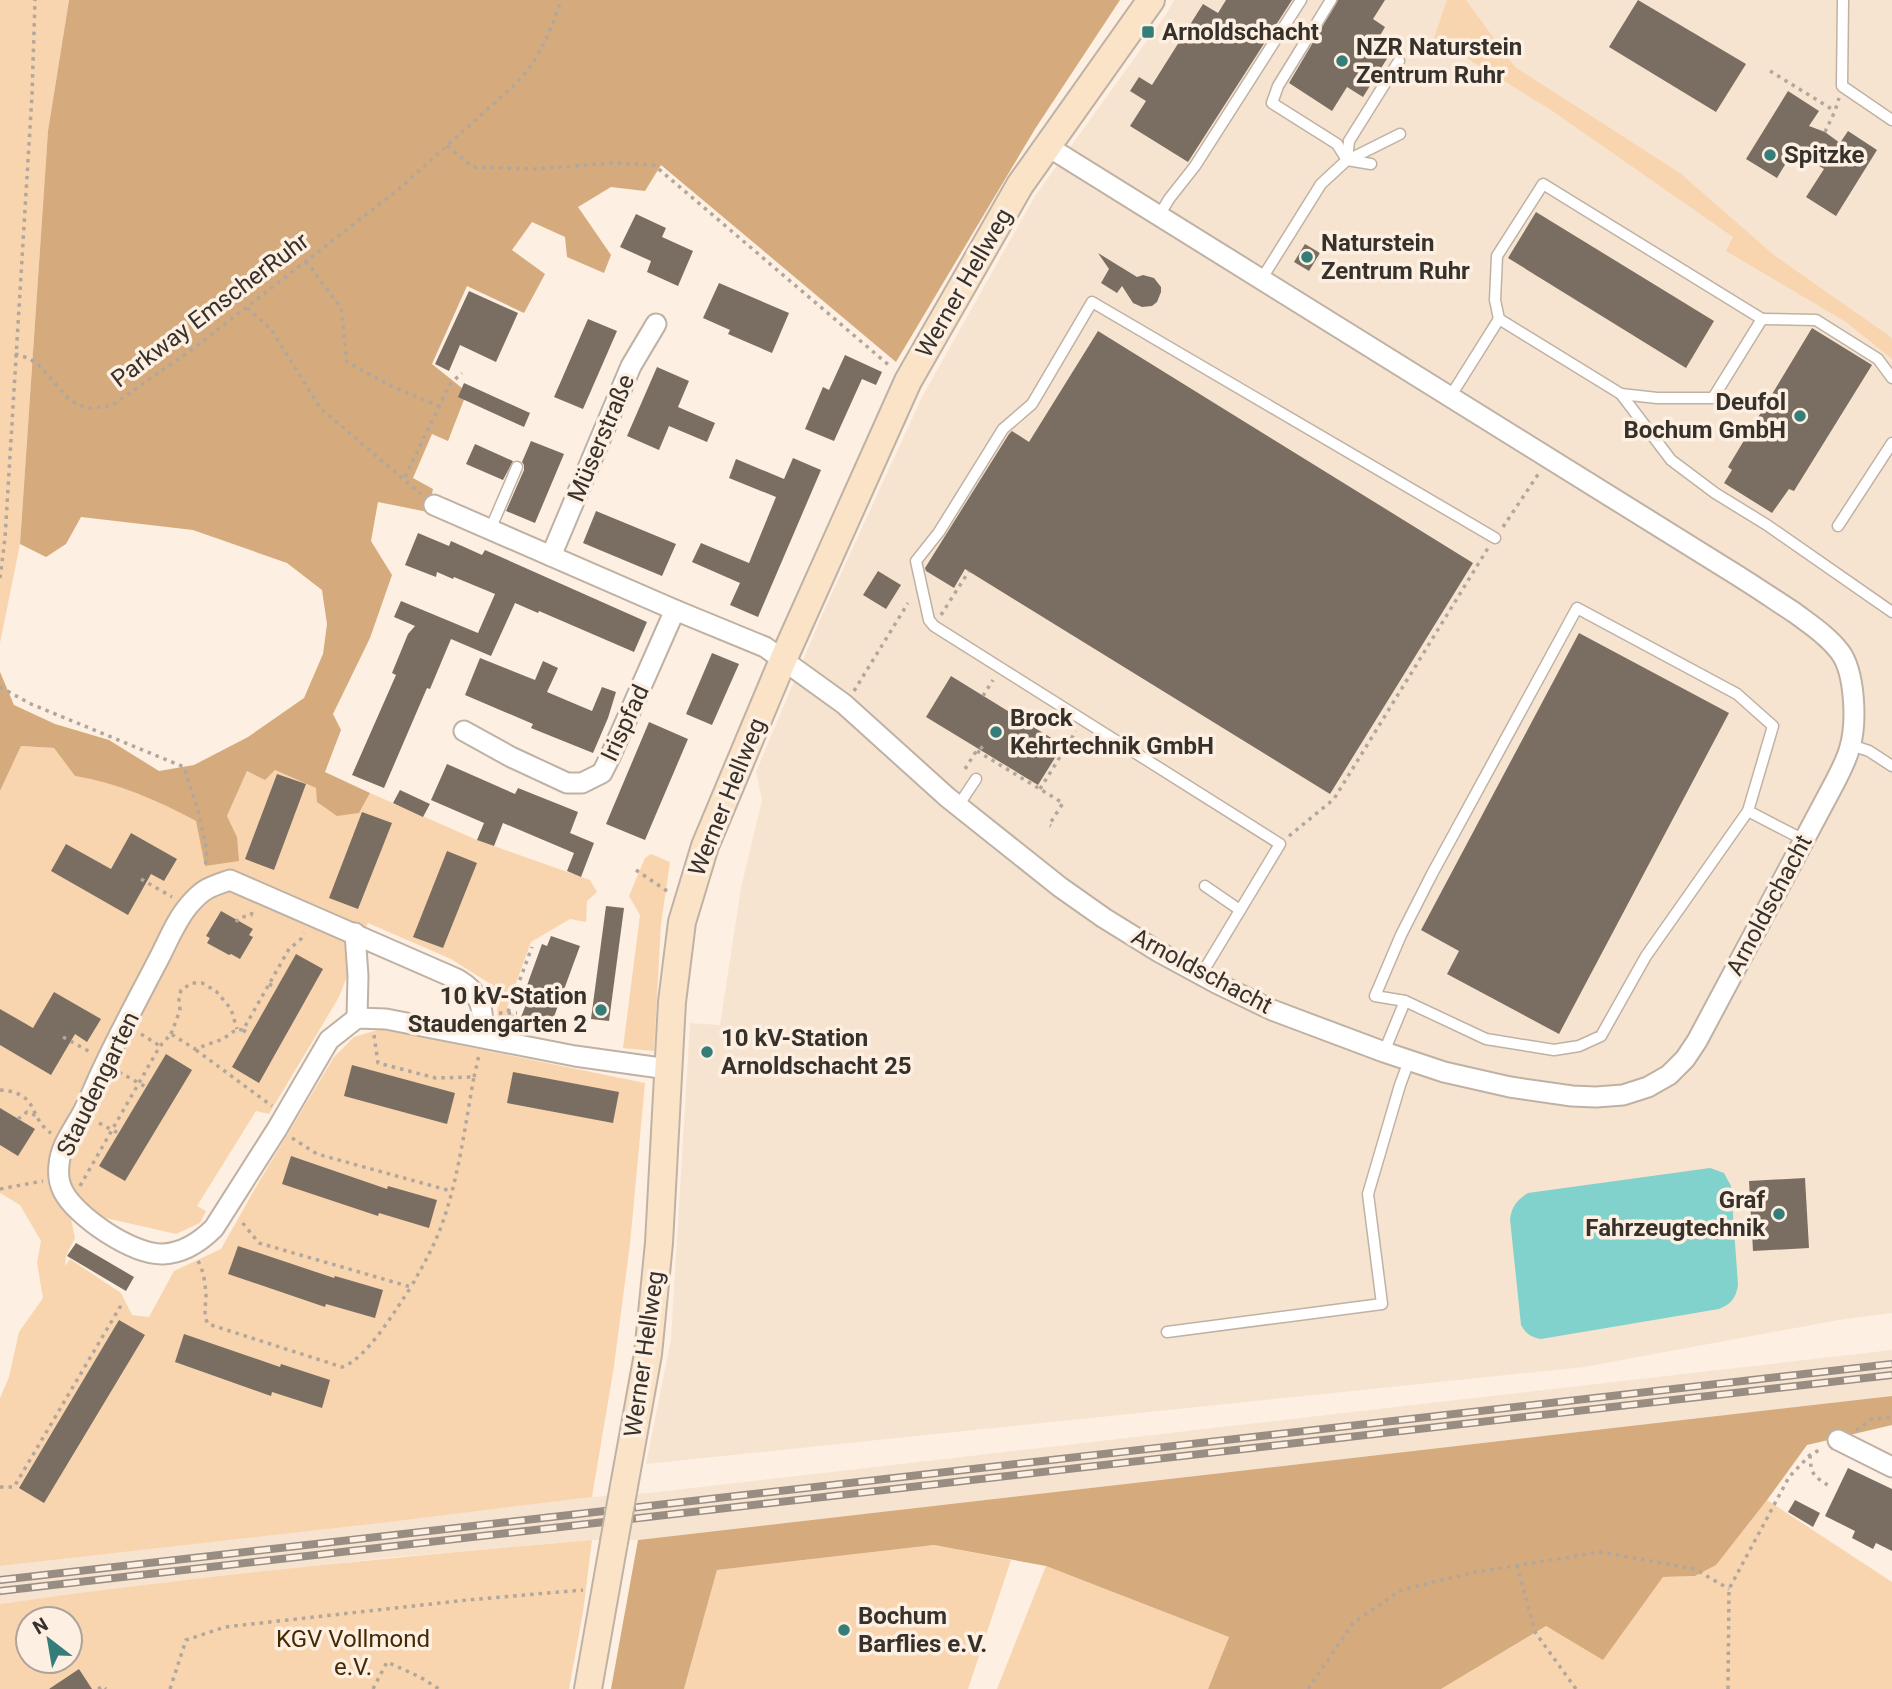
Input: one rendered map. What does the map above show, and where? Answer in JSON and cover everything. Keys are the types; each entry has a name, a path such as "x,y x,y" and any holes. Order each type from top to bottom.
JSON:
{"main road":[{"name":"Werner Hellweg","path":"588,1689 648,1354 659,1243 672,1002 682,922 705,846 783,660 908,381 1020,186 1151,0"}],"street":[{"name":"Arnoldschacht","path":"783,660 844,704 958,806 1028,862 1104,918 1159,952 1272,1010 1409,1061 1510,1087 1572,1096 1623,1095 1648,1087 1670,1075 1685,1059 1835,782 1851,745 1853,718 1850,675 1842,654 1829,639 1749,583 1047,146"},
{"name":"Müserstraße","path":"551,556 631,366 656,324"},
{"path":"434,505 765,647 783,660"},
{"name":"Irispfad","path":"464,731 567,783 582,783 602,773 676,610"},
{"path":"203,889 230,880 355,933 468,986 477,995 483,1014 483,1037"},
{"name":"Staudengarten","path":"191,1247 161,1254 144,1251 87,1220 62,1189 58,1162 65,1142 182,914 203,889"},
{"path":"355,933 364,1018"},
{"path":"191,1247 214,1228 329,1040 364,1018 483,1037 576,1056 668,1069"},
{"path":"1838,1440 1892,1467"}],"lane":[{"path":"1159,216 1195,166 1301,0"},
{"path":"1331,0 1278,86 1272,103 1337,144 1348,160 1371,163"},
{"path":"1843,0 1842,86 1892,120"},
{"path":"1348,160 1349,141 1399,61"},
{"path":"1261,280 1321,184 1348,160 1399,134"},
{"path":"1450,397 1499,319 1495,300 1497,256 1543,184 1762,319 1816,320 1878,359 1892,378"},
{"path":"1201,975 1280,844 1083,721 929,620 916,561 939,532 1003,429 1032,404 1092,302 1495,538"},
{"path":"1499,319 1620,394 1671,460 1715,493 1767,525 1892,612"},
{"path":"1620,394 1657,398 1713,398 1762,319"},
{"path":"1838,526 1892,443"},
{"path":"491,530 517,467"},
{"path":"1577,608 1737,694 1773,726 1748,811 1646,956 1601,1036 1579,1046 1554,1050 1486,1039 1405,1001 1375,996 1401,935 1577,608"},
{"path":"1851,745 1869,751 1892,766"},
{"path":"958,806 976,779"},
{"path":"1748,811 1804,840"},
{"path":"1205,886 1241,909"},
{"path":"1384,1052 1405,1001"},
{"path":"1167,1332 1381,1304 1368,1194 1409,1061"}],"path":[{"path":"0,578 32,94 35,0"},
{"name":"Parkway EmscherRuhr","path":"15,354 39,365 68,398 78,405 89,408 111,406 247,308 399,189 447,146 524,76 534,63 553,24 561,0"},
{"path":"1770,71 1835,111"},
{"path":"1825,132 1835,111 1842,86"},
{"path":"447,146 473,167 535,169 611,163 654,165 908,381"},
{"path":"306,261 341,308 347,362 391,386 439,406"},
{"path":"247,308 271,330 320,408 434,505"},
{"path":"405,477 450,384 462,373"},
{"path":"1280,844 1334,799 1495,538 1538,475"},
{"path":"934,625 968,571"},
{"path":"844,704 908,603"},
{"path":"983,696 1000,668"},
{"path":"0,687 31,704 184,767 207,851 203,889"},
{"path":"1040,789 1083,721"},
{"path":"977,751 1063,803 1049,825 1051,826"},
{"path":"1054,767 1061,771"},
{"path":"636,870 686,904"},
{"path":"141,879 188,906"},
{"path":"243,1030 289,949 301,939 314,916"},
{"path":"508,1012 532,947"},
{"path":"71,1203 138,1082 160,1046 171,1034 180,1010 181,990 192,983 202,983 216,991 231,1009 237,1029"},
{"path":"269,984 277,988"},
{"path":"191,1247 202,1269 206,1295 205,1320 208,1324 342,1367 351,1364 388,1322 411,1287 442,1223 452,1191 474,1077 436,1078 379,1063 364,1018"},
{"path":"125,1025 160,1046"},
{"path":"195,1049 223,1039 237,1029 250,1035"},
{"path":"171,1034 195,1049 317,1154 452,1191"},
{"path":"63,1037 146,1087"},
{"path":"0,1090 30,1101 38,1118 27,1112 18,1119"},
{"path":"0,1189 59,1179"},
{"path":"237,1217 260,1242 411,1287"},
{"path":"0,1487 14,1487 120,1307 126,1310"},
{"path":"1728,1689 1729,1589 1788,1477 1810,1455 1872,1419 1892,1417"},
{"path":"1810,1455 1811,1471 1831,1487"},
{"path":"1308,1689 1353,1623 1401,1590 1476,1572 1601,1552 1695,1569 1729,1589"},
{"path":"1517,1565 1535,1632 1576,1689"},
{"path":"170,1689 186,1640 225,1627 467,1600 606,1589"},
{"path":"373,1689 387,1662 439,1689"},
{"path":"98,1689 103,1686 106,1689"}],"shaded area":[{"path":"69,0 1120,0 1035,129 896,362 661,165 645,191 611,187 578,207 611,255 604,273 567,257 565,237 532,222 512,250 545,274 524,313 467,286 432,364 467,392 448,441 432,434 413,478 433,489 428,512 378,502 371,541 392,575 370,638 333,714 341,730 325,772 370,793 359,813 337,816 317,802 316,788 275,770 265,780 247,771 227,816 237,837 239,861 205,866 196,821 137,793 75,776 54,748 21,746 0,791 0,672 14,705 55,724 109,740 159,771 194,765 248,737 304,698 323,654 327,624 322,590 287,563 193,530 81,517 66,544 46,557 20,544 48,131"},
{"path":"1174,0 1892,0 1892,1313 1839,1320 1584,1367 646,1464 671,1339 690,1023 720,1025 741,888 762,800 756,772 822,615 922,397 1035,196"},
{"path":"1892,1350 1892,1396 638,1540 592,1540 385,1558 0,1604 0,1566"},
{"path":"1892,1396 1892,1425 1807,1445 1716,1565 1695,1576 1663,1577 1603,1660 1546,1626 1441,1689 1208,1689 1229,1637 1046,1566 934,1545 717,1570 684,1689 611,1689 638,1540"}],"green space":[{"path":"0,0 69,0 48,131 20,544 0,643"},
{"path":"1447,0 1466,0 1515,67 1680,173 1775,256 1888,335 1892,339 1892,359 1846,322 1726,251 1733,237 1551,110 1434,38"},
{"path":"21,746 54,748 75,776 106,781 164,803 196,821 237,837 227,816 247,771 275,770 316,788 359,813 370,793 477,840 590,880 597,892 587,901 586,922 570,919 531,942 507,1008 516,1017 512,1029 501,1028 498,1024 497,1005 489,983 451,959 368,923 339,997 269,1114 256,1111 197,1206 206,1211 200,1223 176,1234 97,1216 68,1205 75,1238 66,1256 65,1266 70,1259 121,1293 132,1315 149,1317 174,1271 221,1249 334,1057 354,1037 381,1029 645,1083 630,1244 614,1366 592,1497 0,1566 0,1398 9,1377 19,1332 43,1298 37,1263 41,1241 20,1205 0,1193 0,791"},
{"path":"651,854 670,862 661,924 654,1051 623,1048 640,915 629,896 645,858"},
{"path":"1767,1500 1892,1582 1892,1689 1441,1689 1546,1626 1603,1659 1663,1577 1695,1576 1715,1565"},
{"name":"KGV Vollmond e.V.","path":"592,1540 569,1689 0,1689 0,1604 370,1560"},
{"name":"Bochum Barflies e.V.","path":"934,1545 1011,1560 968,1689 684,1689 717,1570"},
{"path":"1046,1566 1229,1637 1208,1689 997,1689"}],"water":[{"path":"1710,1168 1724,1173 1731,1186 1738,1285 1730,1303 1719,1309 1541,1339 1525,1331 1521,1325 1510,1219 1521,1198 1528,1193"}],"building":[{"path":"1226,0 1292,0 1188,162 1130,126 1146,101 1130,91 1139,77 1152,85 1203,4 1218,13"},
{"name":"NZR Naturstein Zentrum Ruhr","path":"1338,0 1385,0 1373,19 1385,27 1378,39 1393,49 1363,97 1347,87 1332,111 1289,83"},
{"path":"1638,0 1746,64 1716,112 1609,47"},
{"name":"Spitzke","path":"1788,91 1819,111 1809,126 1825,132 1840,143 1848,131 1877,150 1836,216 1806,197 1824,169 1794,150 1777,178 1746,159"},
{"path":"1536,212 1714,321 1686,368 1508,258"},
{"path":"636,214 666,228 662,237 693,251 678,286 647,272 651,261 620,247"},
{"name":"Naturstein Zentrum Ruhr","path":"1305,244 1320,253 1309,271 1294,262"},
{"path":"1098,253 1137,277 1143,275 1154,278 1161,287 1157,302 1152,306 1142,307 1133,303 1122,286 1117,293 1101,283 1109,269"},
{"path":"719,283 789,313 772,353 728,334 730,330 703,318"},
{"path":"469,291 518,313 496,362 460,345 449,371 435,364"},
{"path":"588,319 617,331 583,409 554,397"},
{"name":"Deufol Bochum GmbH","path":"1812,328 1872,365 1794,491 1789,489 1772,513 1724,483 1732,470 1728,467"},
{"path":"1098,331 1473,563 1330,794 965,569 954,588 926,571 925,568 1009,434 1012,431 1029,442"},
{"path":"845,355 882,372 876,385 862,379 834,441 805,429 823,387 829,390"},
{"path":"657,367 689,381 678,407 715,423 707,442 669,426 659,450 627,436"},
{"path":"464,383 530,413 524,427 458,397"},
{"path":"531,441 564,454 535,523 506,511 524,470 522,462"},
{"path":"475,444 513,461 503,480 466,464"},
{"path":"793,458 821,470 758,617 730,605 740,583 692,562 701,543 749,563 776,497 729,478 736,459 784,479"},
{"path":"596,511 676,544 662,576 583,543"},
{"path":"418,533 449,546 451,541 482,555 485,550 647,622 634,652 515,603 491,656 451,639 384,788 352,775 396,675 392,673 408,634 415,626 394,617 401,601 478,633 495,594 454,577 453,579 437,572 436,577 405,565"},
{"path":"878,571 901,585 886,609 863,595"},
{"path":"1579,633 1729,713 1559,1034 1447,974 1459,951 1421,930"},
{"path":"712,653 739,664 712,725 686,714"},
{"path":"480,658 535,680 543,661 558,668 547,692 592,711 602,687 616,692 593,753 531,728 533,724 465,695"},
{"name":"Brock Kehrtechnik GmbH","path":"951,676 1016,716 1018,711 1033,721 1030,725 1063,745 1038,785 926,717"},
{"path":"649,722 688,739 645,840 606,824"},
{"path":"447,764 515,794 518,788 578,812 570,833 594,843 581,877 567,871 574,853 503,823 494,846 477,840 484,823 431,800"},
{"path":"277,774 306,784 274,870 245,859"},
{"path":"400,790 430,804 423,817 393,803"},
{"path":"362,812 392,823 358,909 329,898"},
{"path":"131,833 177,859 164,881 151,874 128,915 51,871 66,844 111,869"},
{"path":"447,851 477,863 443,948 413,937"},
{"path":"606,906 624,908 609,1021 591,1019"},
{"path":"221,911 253,929 249,935 253,937 240,959 207,943 210,938 206,936"},
{"path":"551,936 580,946 548,1033 519,1022 527,1002 522,1000 542,944 547,946"},
{"path":"296,954 323,969 259,1083 232,1067"},
{"path":"54,992 101,1019 87,1042 75,1034 51,1075 0,1045 0,1009 33,1028"},
{"path":"166,1054 192,1070 125,1181 99,1166"},
{"path":"352,1065 455,1093 447,1124 344,1096"},
{"path":"513,1072 619,1092 613,1123 507,1103"},
{"path":"0,1108 35,1129 18,1156 0,1145"},
{"path":"291,1156 387,1189 388,1186 437,1200 429,1228 379,1213 378,1216 282,1184"},
{"name":"Graf Fahrzeugtechnik","path":"1805,1178 1809,1248 1753,1251 1749,1181"},
{"path":"76,1243 134,1277 126,1291 67,1256"},
{"path":"238,1246 334,1278 335,1276 383,1290 375,1318 326,1304 325,1307 228,1274"},
{"path":"119,1320 145,1335 44,1503 19,1488"},
{"path":"184,1334 280,1367 281,1364 330,1380 322,1408 272,1392 271,1396 175,1362"},
{"path":"1848,1468 1892,1489 1892,1551 1876,1543 1873,1549 1852,1538 1855,1531 1825,1516"},
{"path":"1795,1500 1820,1513 1813,1527 1788,1512"},
{"path":"70,1675 83,1675 92,1689 49,1689"}],"railway":[{"path":"0,1580 1892,1364"},
{"path":"0,1591 1892,1375"}],"place":[{"name":"Arnoldschacht","path":"1148,32"},
{"name":"NZR Naturstein Zentrum Ruhr","path":"1342,61"},
{"name":"Spitzke","path":"1770,155"},
{"name":"Naturstein Zentrum Ruhr","path":"1307,257"},
{"name":"Deufol Bochum GmbH","path":"1800,416"},
{"name":"Brock Kehrtechnik GmbH","path":"996,732"},
{"name":"10 kV-Station Staudengarten 2","path":"601,1010"},
{"name":"10 kV-Station Arnoldschacht 25","path":"707,1052"},
{"name":"Graf Fahrzeugtechnik","path":"1779,1214"},
{"name":"Bochum Barflies e.V.","path":"844,1630"}]}
